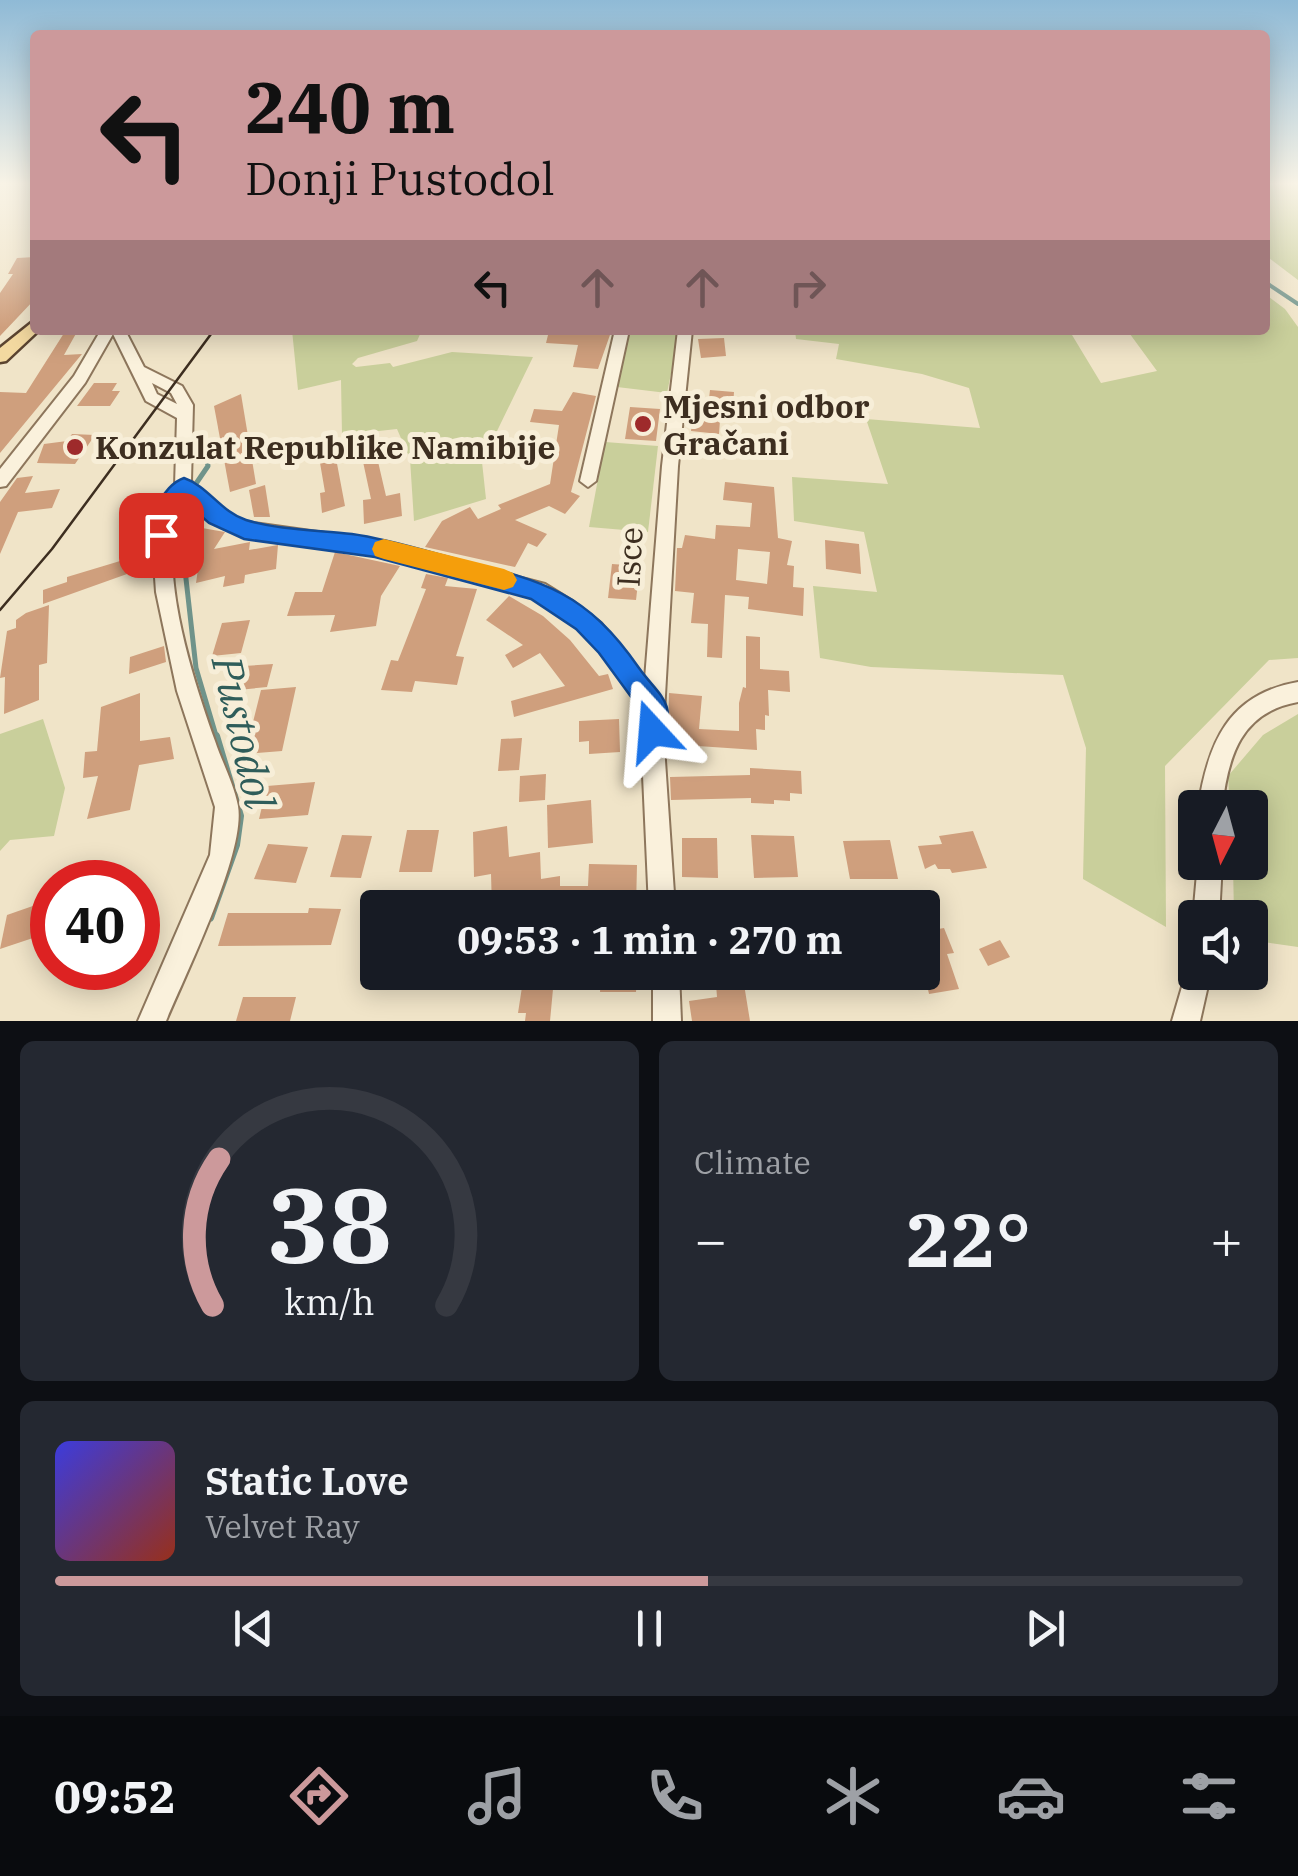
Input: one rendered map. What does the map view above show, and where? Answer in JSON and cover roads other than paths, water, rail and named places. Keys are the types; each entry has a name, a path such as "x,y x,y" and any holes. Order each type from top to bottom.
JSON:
{"main road":[{"path":"0,357 30,330"}],"street":[{"path":"0,482 80,379 105,335"},
{"path":"121,335 151,397 182,414 188,491 217,517 244,529 375,547 538,590 586,622 608,645 639,691 654,704"},
{"path":"588,481 621,335"},
{"name":"Isce","path":"661,890 652,763 654,704 670,466 685,335"},
{"path":"152,1021 215,876 226,840 227,807 175,646 164,564 163,517 188,491"},
{"path":"1213,790 1218,758 1240,723 1267,699 1298,692"},
{"path":"666,990 666,1021"},
{"path":"1186,1021 1194,990"}],"waterway":[{"path":"1270,285 1298,304"},
{"name":"Pustodol","path":"193,488 208,466 206,453"},
{"name":"Pustodol","path":"174,528 184,561 196,668 217,739"},
{"name":"Pustodol","path":"210,918 236,845 240,816 216,736"}],"tram line":[{"path":"0,610 52,549 210,335"}],"place":[{"name":"Mjesni odbor Gračani","path":"643,424"},
{"name":"Konzulat Republike Namibije","path":"75,447"}]}
